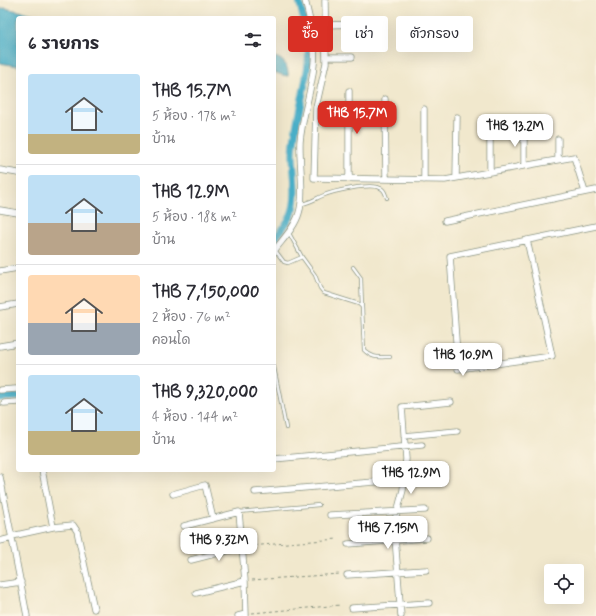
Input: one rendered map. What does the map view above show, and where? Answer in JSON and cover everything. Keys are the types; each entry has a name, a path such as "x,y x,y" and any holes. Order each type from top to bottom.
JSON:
{"street":[{"path":"276,248 289,233 296,221 301,204 300,143 314,63 314,45 305,0"},
{"path":"325,1 326,16"},
{"path":"326,52 326,63 316,108 314,178 445,180 574,157 585,192"},
{"path":"326,57 352,57"},
{"path":"349,91 349,179"},
{"path":"385,99 386,179"},
{"path":"424,109 424,180"},
{"path":"456,178 457,117"},
{"path":"490,122 490,172"},
{"path":"524,131 524,166"},
{"path":"558,139 558,159"},
{"path":"0,170 16,172"},
{"path":"445,221 596,190"},
{"path":"0,210 16,213"},
{"path":"528,240 552,356 458,369 450,256 596,226"},
{"path":"0,271 16,268"},
{"path":"0,306 16,304"},
{"path":"0,346 16,343"},
{"path":"0,390 16,389"},
{"path":"4,403 16,402"},
{"path":"401,616 394,524 403,490 406,459 402,407 451,402"},
{"path":"404,436 457,431"},
{"path":"276,459 422,445"},
{"path":"42,472 53,527"},
{"path":"0,477 27,616"},
{"path":"255,492 422,478"},
{"path":"173,494 205,485 213,519"},
{"path":"330,515 425,510"},
{"path":"184,526 239,512 245,581 246,615 238,616"},
{"path":"0,541 53,527 73,525 77,531 94,609"},
{"path":"348,544 427,538"},
{"path":"191,560 242,547"},
{"path":"347,575 426,570"},
{"path":"196,593 245,581"},
{"path":"0,585 21,582"},
{"path":"352,608 429,603"}],"lane":[{"path":"301,204 309,203 334,192 355,188 380,187 384,190 387,198"},
{"path":"289,233 302,257 315,275 320,288 324,293 359,304 362,307"},
{"path":"276,252 284,262 288,263 302,257"},
{"path":"353,267 360,278 364,350 370,356 390,357"},
{"path":"276,376 286,428"},
{"path":"239,512 320,506"}],"path":[{"path":"242,547 338,539"},
{"path":"245,581 340,574"},
{"path":"246,615 341,605"}],"water":[{"path":"4,8 33,14 36,16 16,16 16,66 0,63 0,9"},
{"path":"276,58 283,61 288,69 288,76 276,73"}],"waterway":[{"path":"276,237 289,219 294,205 294,142 297,120 307,75 308,47 299,0"},
{"path":"0,398 16,397"}]}
